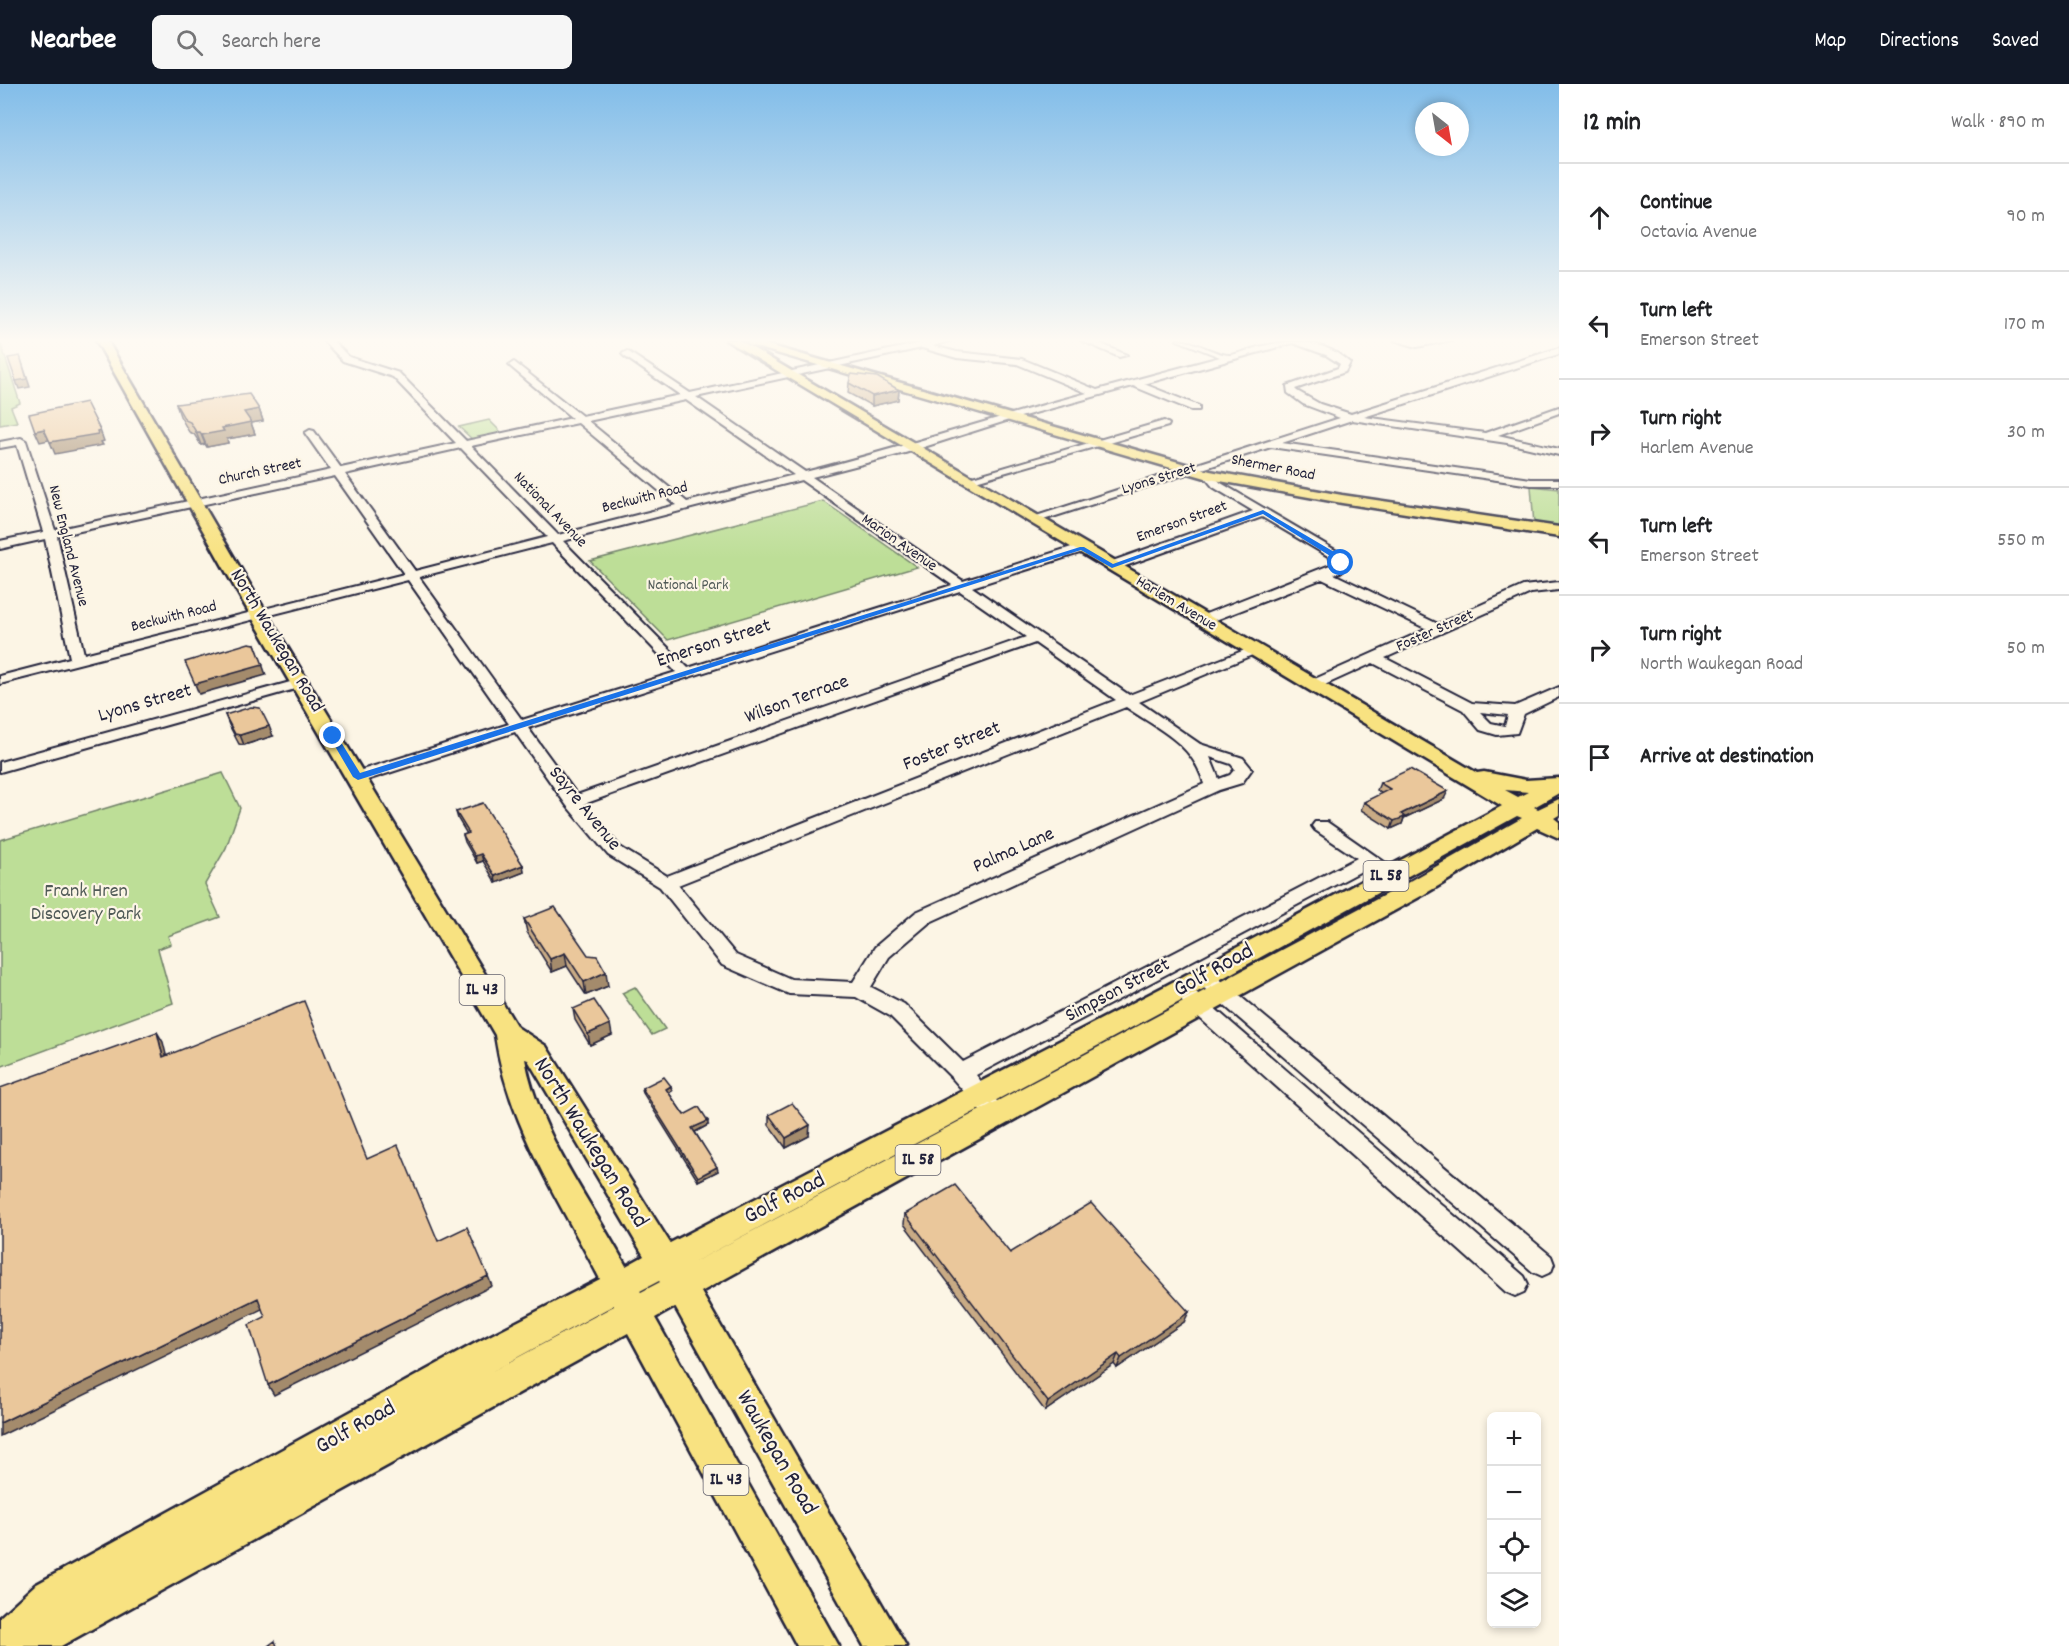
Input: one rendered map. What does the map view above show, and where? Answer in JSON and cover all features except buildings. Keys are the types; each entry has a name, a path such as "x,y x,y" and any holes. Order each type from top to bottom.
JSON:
{"main road":[{"name":"North Waukegan Road","path":"142,413 193,503 358,777 508,1034 510,1063 519,1094 627,1299"},
{"name":"Harlem Avenue","path":"854,413 1559,831"},
{"name":"Shermer Road","path":"988,413 1209,475 1559,532"},
{"path":"1446,764 1503,784 1528,788 1559,783"},
{"path":"1446,764 1478,792 1488,822"},
{"name":"Golf Road","path":"1202,992 1391,873 1559,783"},
{"name":"Golf Road","path":"10,1633 44,1634 134,1587 672,1274 1202,992 1490,845 1559,806"},
{"path":"1490,845 1533,838 1559,842"},
{"name":"North Waukegan Road","path":"508,1034 537,1053 672,1274"},
{"name":"Waukegan Road","path":"672,1274 886,1646"},
{"name":"IL 43","path":"627,1299 819,1646"}],"street":[{"name":"National Avenue","path":"433,413 686,673"},
{"path":"571,413 685,506"},
{"name":"Church Street","path":"0,545 619,413"},
{"name":"Marion Avenue","path":"711,413 1194,747 1208,765 1212,786"},
{"name":"Beckwith Road","path":"0,680 802,476 912,447 1025,413"},
{"path":"1340,413 1352,417 1488,435 1559,452"},
{"name":"Lyons Street","path":"1033,519 1365,413"},
{"path":"1488,435 1551,413"},
{"path":"968,480 1164,424"},
{"name":"Sayre Avenue","path":"310,433 573,802 614,851 666,883 729,960 789,986 859,990 897,1010 961,1073 990,1106"},
{"name":"New England Avenue","path":"0,445 21,441 50,534 78,660"},
{"path":"1270,444 1558,483"},
{"path":"1203,620 1338,568 1341,563 1338,558 1218,485 1209,475"},
{"path":"1238,497 1244,482"},
{"name":"Emerson Street","path":"1112,566 1263,512"},
{"name":"Emerson Street","path":"358,777 1082,548"},
{"path":"1323,574 1438,629"},
{"name":"Foster Street","path":"1313,685 1528,589 1559,586"},
{"name":"Wilson Terrace","path":"573,802 1036,638"},
{"name":"Foster Street","path":"666,883 1255,651"},
{"path":"1374,657 1469,707 1517,711 1559,691"},
{"name":"Lyons Street","path":"0,767 301,682"},
{"path":"1469,707 1477,722 1496,732 1511,730 1517,711"},
{"name":"Palma Lane","path":"859,990 882,952 923,917 1212,786 1236,779 1244,769 1237,760 1194,747"},
{"path":"1322,826 1391,873"},
{"name":"Simpson Street","path":"961,1073 1370,859"},
{"path":"1202,992 1542,1264"},
{"path":"1202,992 1515,1284"}],"green space":[{"path":"0,413 13,413 17,422 0,425"},
{"path":"489,420 503,434 473,440 459,427"},
{"path":"1531,486 1559,489 1559,528 1534,525"},
{"name":"National Park","path":"823,501 917,567 668,640 590,561"},
{"name":"Frank Hren Discovery Park","path":"223,773 240,808 226,848 205,884 220,917 168,936 171,944 158,949 173,1003 0,1067 0,840"},
{"path":"635,987 665,1029 652,1035 622,993"}],"route":[{"path":"333,736 358,777 1082,548 1112,566 1263,512 1338,558 1341,563"}]}
